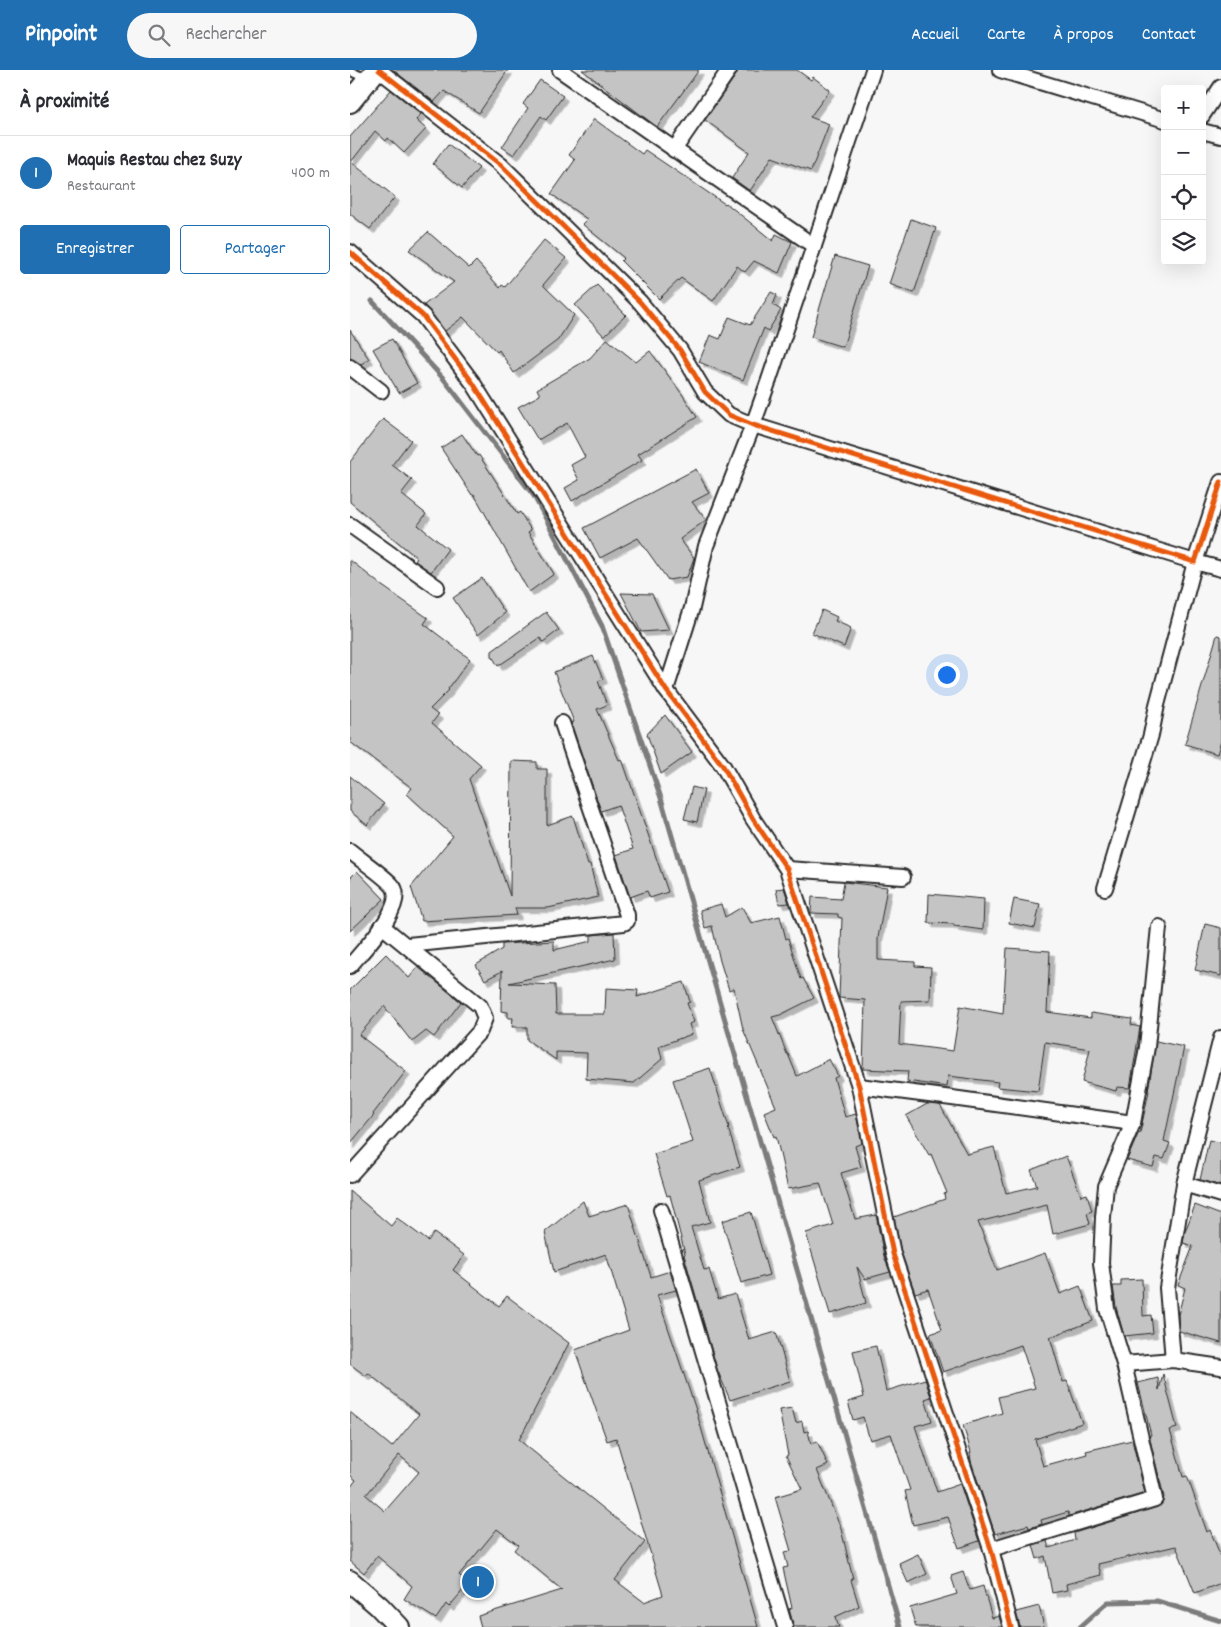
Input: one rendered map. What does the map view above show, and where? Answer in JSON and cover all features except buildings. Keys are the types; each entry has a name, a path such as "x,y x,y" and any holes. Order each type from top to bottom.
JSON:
{"street":[{"path":"674,150 729,70"},
{"path":"666,690 692,608 706,546 753,425 872,70"},
{"path":"1000,70 1161,119"},
{"path":"563,71 814,246"},
{"path":"350,102 374,73 501,165 640,302 680,350 705,392 730,415 753,425 1221,569"},
{"path":"1206,110 1221,87"},
{"path":"1206,132 1221,136"},
{"path":"350,252 423,316 473,383 666,690 723,766 753,819 786,869 859,1086 893,1254 991,1549 1011,1627"},
{"path":"350,367 381,391"},
{"path":"1106,888 1151,735 1195,562 1221,482"},
{"path":"350,524 437,587"},
{"path":"408,945 624,923 627,921 627,915 562,723"},
{"path":"350,851 394,886 397,898 394,908 382,926 350,966"},
{"path":"786,869 902,877"},
{"path":"350,1175 480,1031 485,1018 480,1006 408,945 382,926"},
{"path":"991,1549 1155,1498 1124,1364 1107,1309 1101,1263 1106,1186 1133,1123 1147,1047 1159,927"},
{"path":"1173,1360 1168,1288 1184,1184 1221,1038"},
{"path":"859,1086 1133,1123"},
{"path":"1184,1184 1221,1195"},
{"path":"661,1210 785,1627"},
{"path":"1124,1364 1173,1360 1221,1368"},
{"path":"350,1581 379,1606 399,1627"}],"lane":[{"path":"350,71 374,73"}],"waterway":[{"path":"372,301 443,378 534,496 602,626 661,798 900,1627"},
{"path":"1080,1627 1108,1602 1157,1601 1221,1621"}],"cycle path":[{"path":"379,70 501,165 640,302 680,350 705,392 729,415 753,425 1195,562 1221,482"},
{"path":"350,252 423,316 473,383 666,690 723,766 753,819 787,869 859,1086 893,1254 991,1549 1011,1627"}],"place":[{"name":"Maquis Restau chez Suzy","path":"478,1582"}]}
